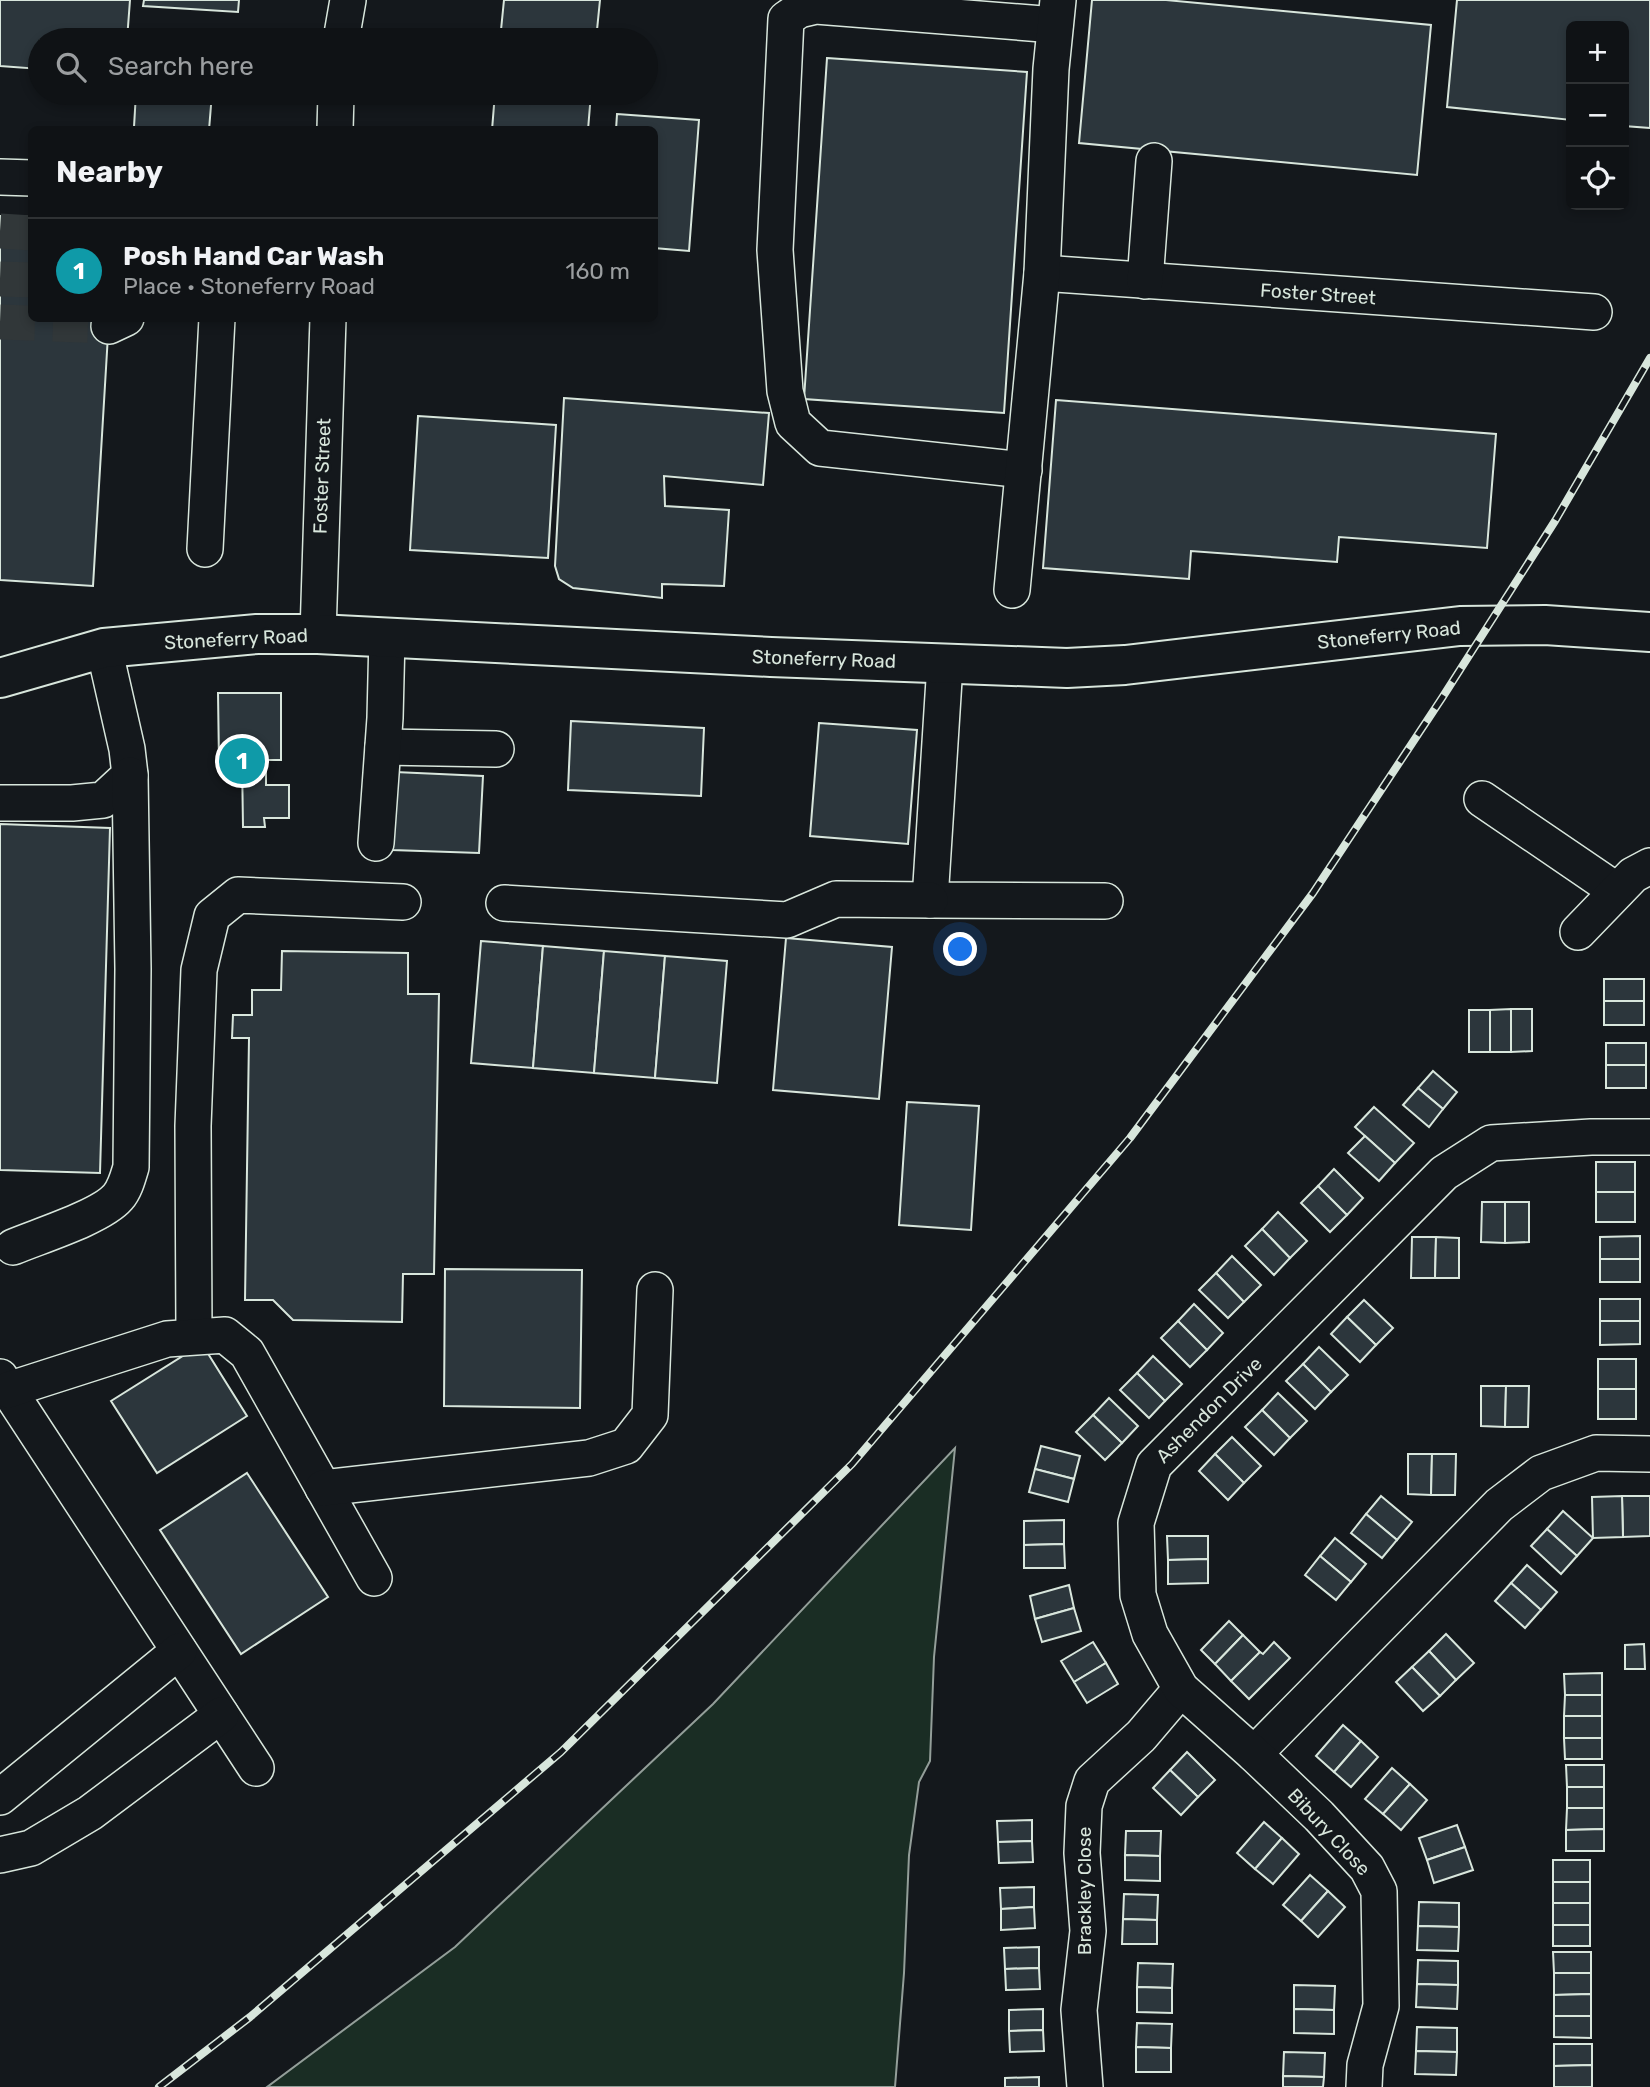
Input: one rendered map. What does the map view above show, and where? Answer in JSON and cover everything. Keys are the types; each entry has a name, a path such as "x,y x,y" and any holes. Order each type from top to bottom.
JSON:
{"highway":[{"name":"Stoneferry Road","path":"0,678 104,648 257,634 318,634 1067,668 1125,665 1460,626 1545,625 1650,632"}],"street":[{"path":"343,28 348,0"},
{"path":"1012,590 1024,470 1042,273 1056,13 816,6 799,10 786,19 775,250 785,391 793,423 820,448 1024,470"},
{"path":"335,126 336,105"},
{"path":"1145,281 1154,161"},
{"path":"0,177 28,178"},
{"name":"Foster Street","path":"1042,273 1594,312"},
{"path":"205,549 217,322"},
{"name":"Foster Street","path":"318,634 328,322"},
{"path":"376,843 387,637"},
{"path":"4,1244 98,1212 117,1198 129,1174 132,1138 133,982 130,775 127,749 104,648"},
{"path":"930,900 945,664"},
{"path":"383,747 496,749"},
{"path":"0,803 103,800 130,775"},
{"path":"1482,799 1617,891"},
{"path":"1578,932 1633,875 1650,866"},
{"path":"194,1335 193,1126 199,970 212,916 238,895 402,902"},
{"path":"504,903 787,920 835,898 1105,901"},
{"name":"Ashendon Drive","path":"1255,1754 1181,1689 1150,1634 1138,1595 1136,1523 1154,1465 1444,1173 1491,1143 1591,1137 1650,1138"},
{"path":"323,1488 589,1458 626,1446 650,1415 655,1290"},
{"path":"256,1768 4,1384 167,1339 194,1335 225,1335 247,1353 374,1578"},
{"path":"1255,1754 1499,1505 1541,1473 1597,1453 1650,1454"},
{"path":"0,1797 179,1651"},
{"name":"Brackley Close","path":"1085,2087 1079,2010 1088,1931 1082,1853 1084,1806 1092,1781 1141,1736 1181,1689"},
{"path":"0,1855 31,1848 90,1813 221,1715"},
{"name":"Bibury Close","path":"1255,1754 1319,1816 1367,1868 1379,1891 1381,2006 1365,2065 1364,2087"}],"green space":[{"path":"955,1448 934,1657 930,1761 919,1782 909,1855 904,1973 895,2087 267,2087 455,1947 713,1704"}],"building":[{"path":"0,0 130,0 128,28 28,28 28,68 0,66"},
{"path":"144,0 239,0 238,12 143,6"},
{"path":"504,0 600,0 597,28 501,28"},
{"path":"1092,0 1166,0 1431,25 1417,175 1079,143"},
{"path":"1457,0 1650,0 1650,128 1629,126 1629,21 1566,21 1566,119 1447,107"},
{"path":"827,58 1027,72 1004,413 804,399"},
{"path":"135,105 211,105 209,126 134,126"},
{"path":"494,105 590,105 588,126 492,126"},
{"path":"617,114 699,120 689,251 658,248 658,126 616,126"},
{"path":"0,216 28,217 28,322 109,322 93,586 0,580"},
{"path":"564,398 769,413 763,485 664,476 665,506 729,510 724,586 662,584 662,598 573,588 559,579 555,566"},
{"path":"1056,400 1496,434 1487,548 1339,537 1337,562 1191,551 1189,579 1043,568"},
{"path":"418,416 556,425 548,558 410,550"},
{"path":"218,693 281,693 281,760 266,760 266,785 289,785 289,818 264,818 265,827 243,827 242,761 219,762"},
{"path":"571,721 704,728 701,796 568,790"},
{"path":"819,723 917,730 908,844 810,836"},
{"path":"395,772 483,776 479,853 392,850"},
{"path":"0,824 110,828 100,1173 0,1170"},
{"path":"786,938 892,947 879,1099 773,1090"},
{"path":"481,941 543,946 533,1068 471,1063"},
{"path":"543,946 604,951 594,1073 533,1068"},
{"path":"282,951 408,953 408,994 439,994 434,1274 403,1274 402,1322 293,1320 273,1300 245,1300 249,1038 232,1038 233,1015 252,1015 252,990 281,990"},
{"path":"604,951 665,956 655,1078 594,1073"},
{"path":"665,956 727,961 717,1083 655,1078"},
{"path":"1604,979 1644,979 1644,1001 1604,1001"},
{"path":"1604,1001 1644,1001 1644,1025 1604,1025"},
{"path":"1511,1009 1532,1009 1532,1051 1511,1052"},
{"path":"1511,1009 1511,1052 1490,1052 1490,1010"},
{"path":"1469,1010 1490,1010 1490,1052 1469,1052"},
{"path":"1606,1043 1646,1043 1646,1065 1606,1065"},
{"path":"1606,1065 1646,1065 1646,1088 1606,1088"},
{"path":"1433,1071 1457,1092 1443,1109 1418,1088"},
{"path":"1418,1088 1443,1109 1429,1127 1403,1105"},
{"path":"907,1102 979,1106 971,1230 899,1225"},
{"path":"1374,1107 1414,1143 1395,1163 1355,1127"},
{"path":"1365,1136 1395,1163 1379,1181 1348,1153"},
{"path":"1596,1162 1635,1162 1635,1192 1596,1192"},
{"path":"1334,1169 1363,1198 1347,1215 1318,1186"},
{"path":"1318,1186 1347,1215 1330,1232 1301,1203"},
{"path":"1596,1192 1635,1192 1635,1222 1596,1222"},
{"path":"1482,1202 1505,1202 1505,1243 1481,1242"},
{"path":"1505,1202 1529,1202 1529,1242 1505,1243"},
{"path":"1278,1212 1307,1241 1290,1258 1262,1229"},
{"path":"1262,1229 1290,1258 1274,1275 1245,1246"},
{"path":"1640,1236 1640,1259 1600,1259 1600,1237"},
{"path":"1412,1237 1436,1237 1435,1278 1411,1278"},
{"path":"1436,1237 1459,1238 1459,1278 1435,1278"},
{"path":"1232,1256 1261,1285 1244,1302 1216,1273"},
{"path":"1600,1259 1640,1259 1640,1282 1600,1282"},
{"path":"445,1269 582,1270 580,1408 444,1406"},
{"path":"1216,1273 1244,1302 1228,1318 1199,1290"},
{"path":"1600,1299 1640,1299 1640,1321 1600,1321"},
{"path":"1364,1300 1393,1328 1376,1345 1347,1317"},
{"path":"1194,1304 1223,1333 1207,1350 1178,1321"},
{"path":"1347,1317 1376,1345 1360,1362 1331,1334"},
{"path":"1178,1321 1207,1350 1190,1367 1161,1338"},
{"path":"1600,1321 1640,1321 1640,1344 1600,1345"},
{"path":"202,1344 247,1416 157,1473 111,1401"},
{"path":"1319,1347 1348,1375 1331,1392 1303,1364"},
{"path":"1153,1356 1182,1384 1165,1401 1137,1373"},
{"path":"1598,1359 1636,1359 1636,1389 1598,1389"},
{"path":"1303,1364 1331,1392 1315,1409 1286,1381"},
{"path":"1137,1373 1165,1401 1149,1418 1120,1390"},
{"path":"1481,1386 1506,1386 1505,1427 1481,1426"},
{"path":"1506,1386 1529,1386 1528,1427 1505,1427"},
{"path":"1598,1389 1636,1389 1636,1419 1598,1419"},
{"path":"1278,1393 1307,1421 1290,1438 1262,1410"},
{"path":"1109,1398 1138,1426 1122,1443 1093,1415"},
{"path":"1262,1410 1290,1438 1274,1455 1245,1427"},
{"path":"1093,1415 1122,1443 1105,1460 1076,1432"},
{"path":"1232,1437 1261,1466 1244,1483 1215,1454"},
{"path":"1041,1446 1080,1456 1074,1479 1035,1469"},
{"path":"1215,1454 1244,1483 1228,1500 1199,1471"},
{"path":"1408,1454 1432,1454 1431,1495 1408,1494"},
{"path":"1432,1454 1456,1454 1455,1495 1431,1495"},
{"path":"1035,1469 1074,1479 1068,1502 1029,1492"},
{"path":"247,1473 328,1597 241,1654 160,1530"},
{"path":"1381,1496 1412,1522 1397,1540 1366,1514"},
{"path":"1622,1496 1650,1496 1650,1536 1623,1537"},
{"path":"1622,1496 1623,1537 1593,1538 1592,1497"},
{"path":"1563,1511 1593,1538 1577,1556 1547,1529"},
{"path":"1366,1514 1397,1540 1382,1558 1351,1533"},
{"path":"1064,1520 1064,1544 1024,1545 1024,1521"},
{"path":"1547,1529 1577,1556 1561,1574 1531,1546"},
{"path":"1167,1536 1208,1536 1208,1559 1168,1560"},
{"path":"1335,1538 1366,1564 1351,1582 1320,1556"},
{"path":"1064,1544 1065,1568 1024,1568 1024,1545"},
{"path":"1320,1556 1351,1582 1336,1600 1305,1575"},
{"path":"1208,1559 1208,1583 1168,1584 1168,1560"},
{"path":"1527,1565 1557,1592 1541,1610 1511,1583"},
{"path":"1511,1583 1541,1610 1525,1628 1495,1601"},
{"path":"1069,1585 1074,1608 1035,1619 1030,1596"},
{"path":"1074,1608 1081,1631 1042,1642 1035,1619"},
{"path":"1229,1621 1243,1635 1215,1664 1201,1650"},
{"path":"1446,1634 1474,1663 1456,1680 1429,1651"},
{"path":"1243,1635 1260,1652 1231,1681 1215,1664"},
{"path":"1093,1642 1106,1663 1074,1682 1061,1661"},
{"path":"1274,1642 1290,1658 1249,1699 1231,1681"},
{"path":"1644,1644 1645,1669 1625,1669 1625,1645"},
{"path":"1429,1651 1456,1680 1440,1696 1412,1667"},
{"path":"1106,1663 1118,1684 1087,1703 1074,1682"},
{"path":"1412,1667 1440,1696 1423,1711 1396,1682"},
{"path":"1602,1673 1602,1695 1565,1695 1564,1674"},
{"path":"1565,1695 1602,1695 1602,1716 1564,1716"},
{"path":"1564,1716 1602,1716 1602,1738 1564,1738"},
{"path":"1343,1725 1361,1741 1334,1772 1316,1756"},
{"path":"1564,1738 1602,1738 1602,1759 1565,1759"},
{"path":"1361,1741 1378,1757 1351,1787 1334,1772"},
{"path":"1187,1752 1215,1780 1198,1797 1170,1770"},
{"path":"1566,1765 1604,1765 1604,1787 1567,1787"},
{"path":"1392,1768 1410,1784 1383,1814 1365,1799"},
{"path":"1170,1770 1198,1797 1181,1815 1153,1788"},
{"path":"1410,1784 1427,1800 1401,1830 1383,1814"},
{"path":"1567,1787 1604,1787 1604,1808 1567,1808"},
{"path":"1567,1808 1604,1808 1604,1829 1566,1830"},
{"path":"1032,1820 1032,1841 998,1842 997,1821"},
{"path":"1264,1822 1282,1838 1255,1869 1237,1853"},
{"path":"1457,1825 1465,1847 1427,1860 1419,1838"},
{"path":"1604,1829 1604,1851 1566,1851 1566,1830"},
{"path":"1126,1831 1161,1831 1160,1856 1125,1855"},
{"path":"1282,1838 1299,1854 1273,1884 1255,1869"},
{"path":"1032,1841 1033,1862 999,1863 998,1842"},
{"path":"1465,1847 1473,1870 1434,1883 1427,1860"},
{"path":"1125,1855 1160,1856 1160,1881 1125,1880"},
{"path":"1553,1860 1590,1860 1590,1882 1553,1882"},
{"path":"1310,1875 1328,1891 1301,1921 1283,1905"},
{"path":"1553,1882 1590,1882 1590,1903 1553,1903"},
{"path":"1034,1887 1034,1907 1001,1909 1000,1888"},
{"path":"1328,1891 1345,1907 1318,1937 1301,1921"},
{"path":"1124,1894 1158,1895 1157,1920 1123,1919"},
{"path":"1419,1902 1459,1903 1459,1927 1418,1926"},
{"path":"1553,1903 1590,1903 1590,1925 1553,1925"},
{"path":"1034,1907 1035,1928 1001,1930 1001,1909"},
{"path":"1123,1919 1157,1920 1157,1944 1122,1944"},
{"path":"1553,1925 1590,1925 1590,1946 1553,1946"},
{"path":"1418,1926 1459,1927 1458,1951 1417,1950"},
{"path":"1039,1947 1039,1968 1005,1969 1004,1948"},
{"path":"1553,1952 1591,1952 1591,1973 1554,1973"},
{"path":"1418,1960 1458,1961 1458,1985 1417,1984"},
{"path":"1138,1963 1173,1964 1172,1988 1137,1987"},
{"path":"1039,1968 1040,1989 1006,1990 1005,1969"},
{"path":"1554,1973 1591,1973 1591,1994 1554,1995"},
{"path":"1417,1984 1458,1985 1457,2009 1416,2007"},
{"path":"1294,1985 1335,1986 1334,2010 1294,2009"},
{"path":"1137,1987 1172,1988 1172,2013 1137,2012"},
{"path":"1591,1994 1591,2016 1554,2016 1554,1995"},
{"path":"1043,2009 1043,2030 1009,2031 1009,2010"},
{"path":"1294,2009 1334,2010 1334,2034 1294,2033"},
{"path":"1554,2016 1591,2016 1591,2038 1554,2037"},
{"path":"1137,2023 1172,2024 1171,2048 1136,2047"},
{"path":"1417,2027 1457,2028 1457,2052 1416,2051"},
{"path":"1043,2030 1044,2051 1010,2052 1009,2031"},
{"path":"1554,2044 1592,2044 1592,2065 1554,2066"},
{"path":"1136,2047 1171,2048 1171,2072 1136,2072"},
{"path":"1416,2051 1457,2052 1456,2075 1415,2074"},
{"path":"1284,2052 1325,2053 1324,2077 1283,2076"},
{"path":"1592,2065 1592,2087 1554,2087 1554,2066"},
{"path":"1283,2076 1324,2077 1323,2087 1283,2087"},
{"path":"1039,2077 1039,2087 1005,2087 1005,2078"}],"tunnel":[{"path":"0,231 28,233"},
{"path":"0,279 28,280"},
{"path":"0,322 109,326"}],"railway":[{"path":"159,2087 250,2017 561,1752 852,1464 1130,1138 1313,893 1555,521 1650,358"}],"place":[{"name":"Posh Hand Car Wash","path":"242,761"}]}
